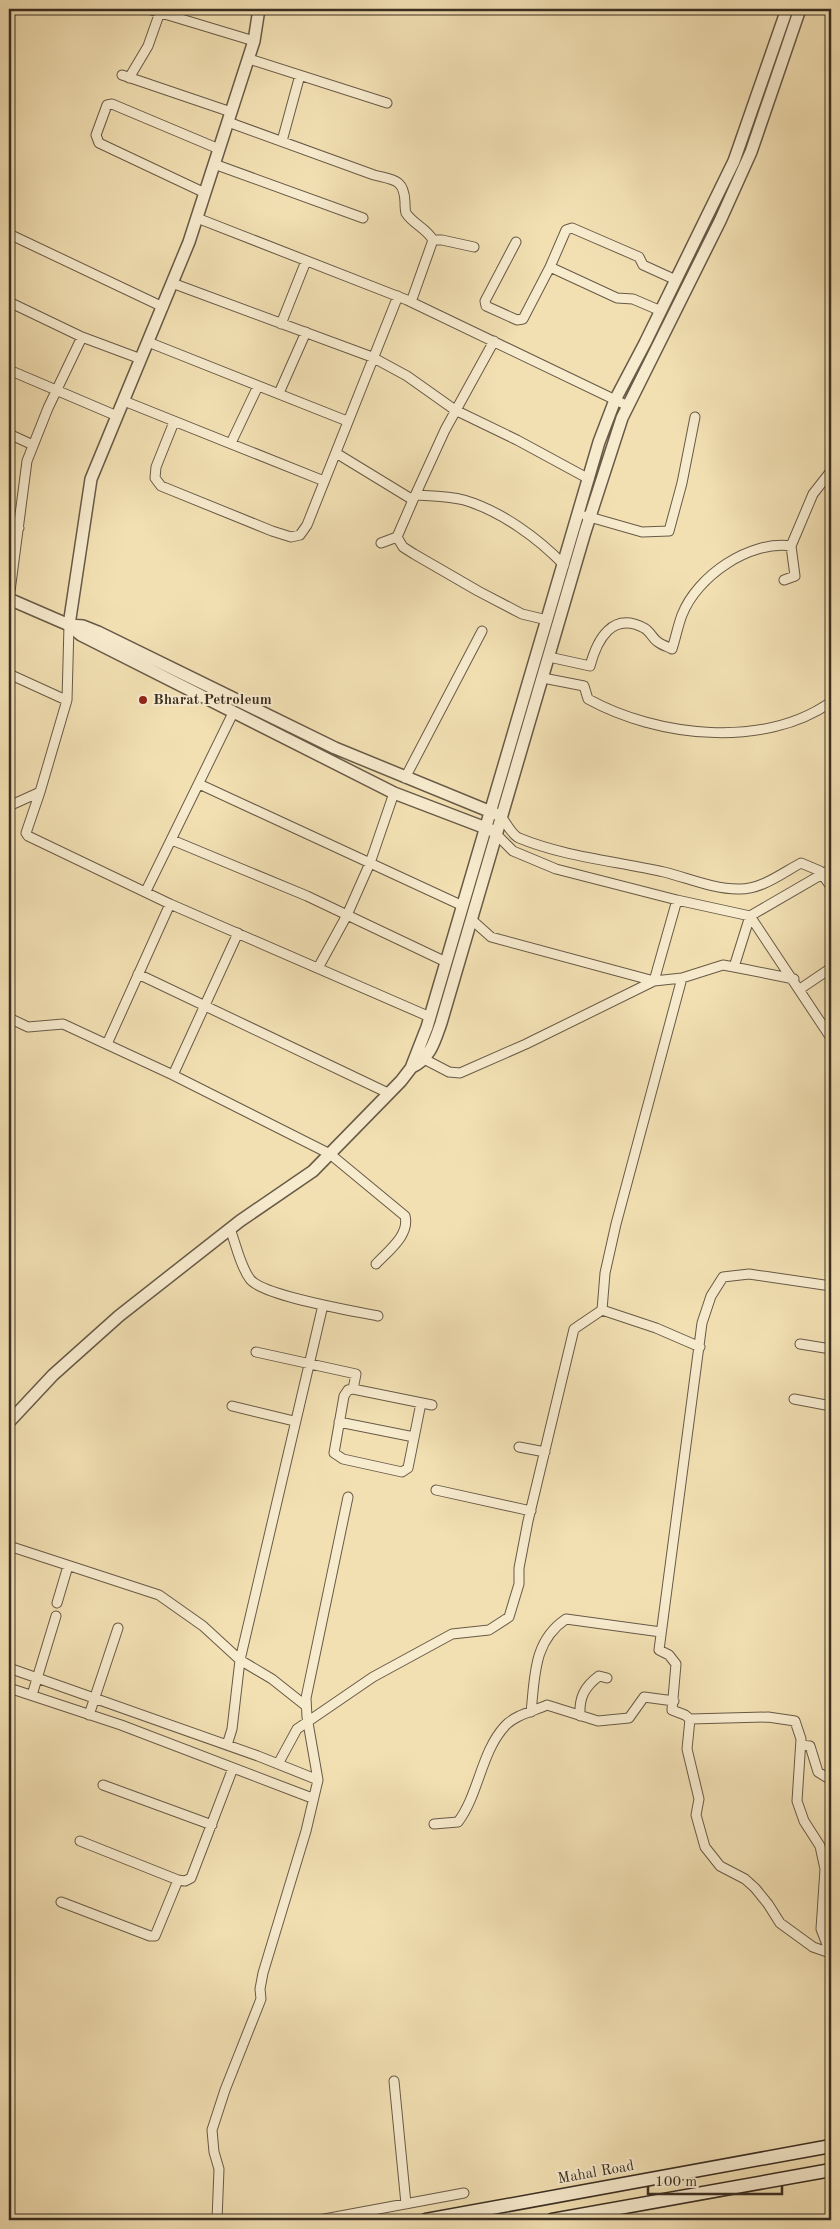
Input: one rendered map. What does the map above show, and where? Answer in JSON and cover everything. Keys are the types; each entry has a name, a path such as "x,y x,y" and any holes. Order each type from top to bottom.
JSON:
{"main road":[{"name":"Mahal Road","path":"426,2220 831,2146"},
{"path":"552,2220 831,2170"}],"street":[{"path":"148,9 162,11 254,41"},
{"path":"259,9 249,59 197,218 141,360 90,479 69,625 66,700 40,792 26,833 28,836 170,904 430,1017"},
{"path":"420,1056 547,620 589,479 615,400 661,311 734,161 787,9"},
{"path":"9,1422 24,1404 82,1347 119,1316 230,1229 313,1171 388,1093 420,1056 432,1048 472,920 590,517 628,406 720,221 751,152 800,9"},
{"path":"162,11 148,46 125,76 230,117 282,141 374,175 398,181 404,190 405,211 413,220 427,230 433,240"},
{"path":"249,59 386,104"},
{"path":"282,141 300,75"},
{"path":"205,193 99,142 96,135 106,105 112,104 219,149"},
{"path":"214,164 363,218"},
{"path":"197,218 398,296 628,406"},
{"path":"516,242 485,300 486,306 517,320 523,319 550,267 566,230 572,228 639,257 643,265 676,280"},
{"path":"9,234 163,306"},
{"path":"433,240 442,240 474,247"},
{"path":"411,302 433,240"},
{"path":"280,324 306,260"},
{"path":"550,267 616,298 633,299 661,311"},
{"path":"172,283 372,358 407,376 456,410 589,479"},
{"path":"174,422 156,468 155,478 161,486 272,531 291,536 300,535 307,525 398,296"},
{"path":"9,302 82,337 141,360"},
{"path":"279,393 306,332"},
{"path":"82,337 33,445 24,479 9,599 69,625 81,635 394,793 486,827 513,851 556,869 677,900 750,916 828,872"},
{"path":"381,543 397,537 456,410 494,341"},
{"path":"148,342 347,421"},
{"path":"9,370 117,416"},
{"path":"231,443 258,386"},
{"path":"124,401 324,481"},
{"path":"579,513 642,532 669,531 682,483 695,417"},
{"path":"9,434 33,445"},
{"path":"336,453 414,498 454,498 479,505 538,539 564,565"},
{"path":"784,580 796,576 791,546 813,494 831,472"},
{"path":"9,521 19,528"},
{"path":"397,537 403,547 478,591 522,614 547,620"},
{"path":"549,657 590,666 596,643 607,630 617,625 627,624 645,629 659,644 672,649 682,613 697,590 724,566 745,552 778,544 791,546"},
{"path":"69,625 83,626 98,632 335,748 405,778 491,810 502,818 517,837 572,854 739,890 761,884 801,863 828,872"},
{"path":"405,778 482,631"},
{"path":"10,677 66,700"},
{"path":"542,678 584,686 588,699 607,709 671,729 692,731 749,732 796,720 831,702"},
{"path":"146,891 238,702"},
{"path":"199,784 463,906"},
{"path":"9,806 40,792"},
{"path":"318,968 347,915 370,863 394,793"},
{"path":"172,840 347,915 446,962"},
{"path":"828,872 831,887"},
{"path":"654,981 677,900"},
{"path":"107,1044 170,904"},
{"path":"734,967 750,916"},
{"path":"750,916 828,1026 831,1038"},
{"path":"472,920 491,937 654,981"},
{"path":"173,1075 238,933"},
{"path":"420,1056 449,1072 460,1073 470,1070 654,981 682,978 723,965 794,979"},
{"path":"800,989 831,968"},
{"path":"138,974 388,1093"},
{"path":"602,1310 605,1273 616,1224 682,978"},
{"path":"9,1018 28,1027 63,1024 173,1075 330,1154 405,1216 407,1225 403,1234 376,1264"},
{"path":"230,1229 250,1279 260,1288 323,1305 378,1316"},
{"path":"831,1286 749,1274 723,1276 711,1296 702,1323 659,1650 669,1655 676,1664 672,1710 686,1715 690,1719 768,1717 794,1721 801,1745 797,1801 804,1821 820,1846 825,1869 821,1929 831,1954"},
{"path":"227,1745 232,1729 240,1660 249,1630 294,1422 323,1305"},
{"path":"602,1310 656,1328 700,1346"},
{"path":"278,1764 297,1729 372,1677 452,1634 489,1630 509,1617 519,1584 519,1568 531,1511 574,1329 602,1310"},
{"path":"800,1344 831,1349"},
{"path":"256,1352 356,1374 354,1389"},
{"path":"421,1402 408,1468 402,1472 339,1458 334,1453 345,1392 354,1389 421,1402 432,1405"},
{"path":"794,1399 831,1406"},
{"path":"232,1406 294,1422"},
{"path":"339,1422 414,1437"},
{"path":"520,1447 545,1452"},
{"path":"436,1490 531,1511"},
{"path":"217,2220 219,2169 214,2152 212,2130 225,2090 261,1999 260,1989 263,1973 306,1832 312,1798 318,1780 306,1698 324,1622 348,1498"},
{"path":"9,1546 160,1595 203,1626 240,1660 272,1679 306,1706"},
{"path":"57,1603 68,1566"},
{"path":"32,1695 56,1616"},
{"path":"531,1712 539,1650 557,1626 566,1620 661,1632"},
{"path":"89,1715 118,1628"},
{"path":"9,1668 227,1745 318,1780"},
{"path":"580,1716 581,1695 590,1682 599,1676 607,1678"},
{"path":"9,1688 89,1715 312,1798"},
{"path":"434,1824 458,1822 494,1743 506,1725 531,1712 547,1705 598,1721 629,1718 644,1697 674,1701"},
{"path":"690,1719 687,1749 698,1799 696,1815 704,1847 720,1866 745,1879 755,1888 780,1923 813,1947 831,1954"},
{"path":"801,1745 810,1746 818,1772 831,1780"},
{"path":"80,1841 178,1880 185,1881 191,1878 234,1768"},
{"path":"103,1785 212,1825"},
{"path":"61,1902 150,1936 155,1936 178,1880"},
{"path":"394,2080 406,2204"},
{"path":"319,2220 464,2193"}],"place":[{"name":"Bharat Petroleum","path":"143,700"}]}
